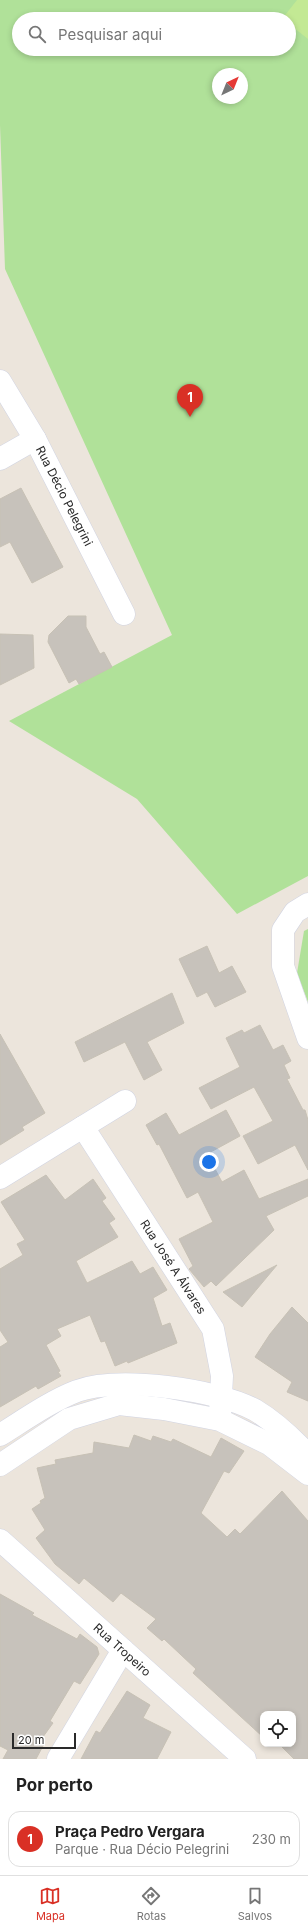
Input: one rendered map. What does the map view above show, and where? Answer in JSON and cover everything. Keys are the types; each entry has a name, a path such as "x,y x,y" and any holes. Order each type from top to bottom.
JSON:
{"street":[{"name":"Rua Décio Pelegrini","path":"0,381 35,439 124,614"},
{"path":"0,459 35,439"},
{"path":"308,904 295,912 283,930 283,966 308,1038"},
{"path":"0,1178 125,1101"},
{"name":"Rua José A Álvares","path":"83,1128 213,1329 222,1376 220,1420"},
{"path":"0,1435 76,1391 101,1384 149,1385 221,1396 255,1410 289,1435 308,1455"},
{"path":"0,1465 69,1420 118,1404 164,1409 220,1420 269,1444 308,1474"},
{"name":"Rua Tropeiro","path":"0,1540 245,1759"},
{"path":"58,1759 123,1650"}],"green space":[{"path":"0,0 308,0 308,876 237,914 137,799 9,721 172,635 5,269 0,125"},
{"path":"297,0 308,0 308,39 296,30 296,12 288,12"},
{"path":"308,929 308,1002 297,973 304,931"}],"building":[{"path":"21,488 63,567 32,583 10,542 0,547 0,499"},
{"path":"68,616 86,616 86,627 100,654 104,652 112,667 79,684 76,679 69,683 48,642 49,635"},
{"path":"0,634 33,635 34,668 0,685"},
{"path":"207,946 219,973 232,966 246,992 215,1007 207,992 197,997 179,959"},
{"path":"172,993 184,1023 147,1042 162,1070 144,1080 125,1042 84,1062 75,1042"},
{"path":"260,1025 273,1050 283,1045 291,1061 284,1065 290,1078 287,1079 303,1110 305,1110 308,1120 308,1170 295,1145 258,1164 243,1136 273,1121 254,1087 211,1109 199,1088 240,1067 226,1038 242,1030 244,1033"},
{"path":"0,1034 45,1113 22,1127 24,1130 0,1145"},
{"path":"226,1110 240,1136 207,1154 222,1182 244,1170 259,1199 308,1179 308,1196 266,1216 274,1230 216,1286 211,1281 204,1287 189,1269 193,1266 179,1239 213,1222 198,1192 187,1198 159,1144 157,1145 146,1125 166,1113 179,1135"},
{"path":"46,1175 65,1200 93,1179 106,1198 102,1201 115,1219 109,1223 118,1237 76,1261 87,1283 132,1261 140,1274 153,1267 167,1290 153,1298 162,1326 170,1323 177,1343 128,1363 127,1361 115,1366 105,1341 101,1342 90,1315 57,1329 61,1336 46,1345 60,1371 58,1372 61,1376 38,1389 36,1386 0,1407 0,1347 8,1342 0,1330 0,1269 23,1255 17,1244 25,1240 1,1202"},
{"path":"277,1265 242,1307 223,1292"},
{"path":"292,1307 308,1323 308,1401 287,1392 292,1382 255,1357 270,1334"},
{"path":"134,1435 151,1441 153,1436 171,1442 173,1439 211,1457 221,1438 244,1451 229,1473 224,1471 201,1513 227,1537 235,1529 240,1534 282,1491 308,1521 308,1759 294,1759 282,1747 296,1747 296,1711 260,1711 260,1734 193,1673 196,1669 164,1639 162,1641 147,1628 156,1619 121,1593 113,1602 84,1578 79,1584 55,1564 36,1538 45,1530 32,1509 41,1503 40,1501 45,1498 37,1468 56,1464 55,1460 93,1453 94,1442 129,1448"},
{"path":"0,1594 34,1613 32,1615 77,1639 80,1634 97,1647 99,1654 80,1684 74,1681 50,1721 53,1723 40,1741 44,1744 36,1759 3,1759 8,1750 0,1746"},
{"path":"127,1691 150,1705 143,1718 171,1732 157,1759 81,1759 96,1731 100,1733"}],"place":[{"name":"Praça Pedro Vergara","path":"190,417"}]}
